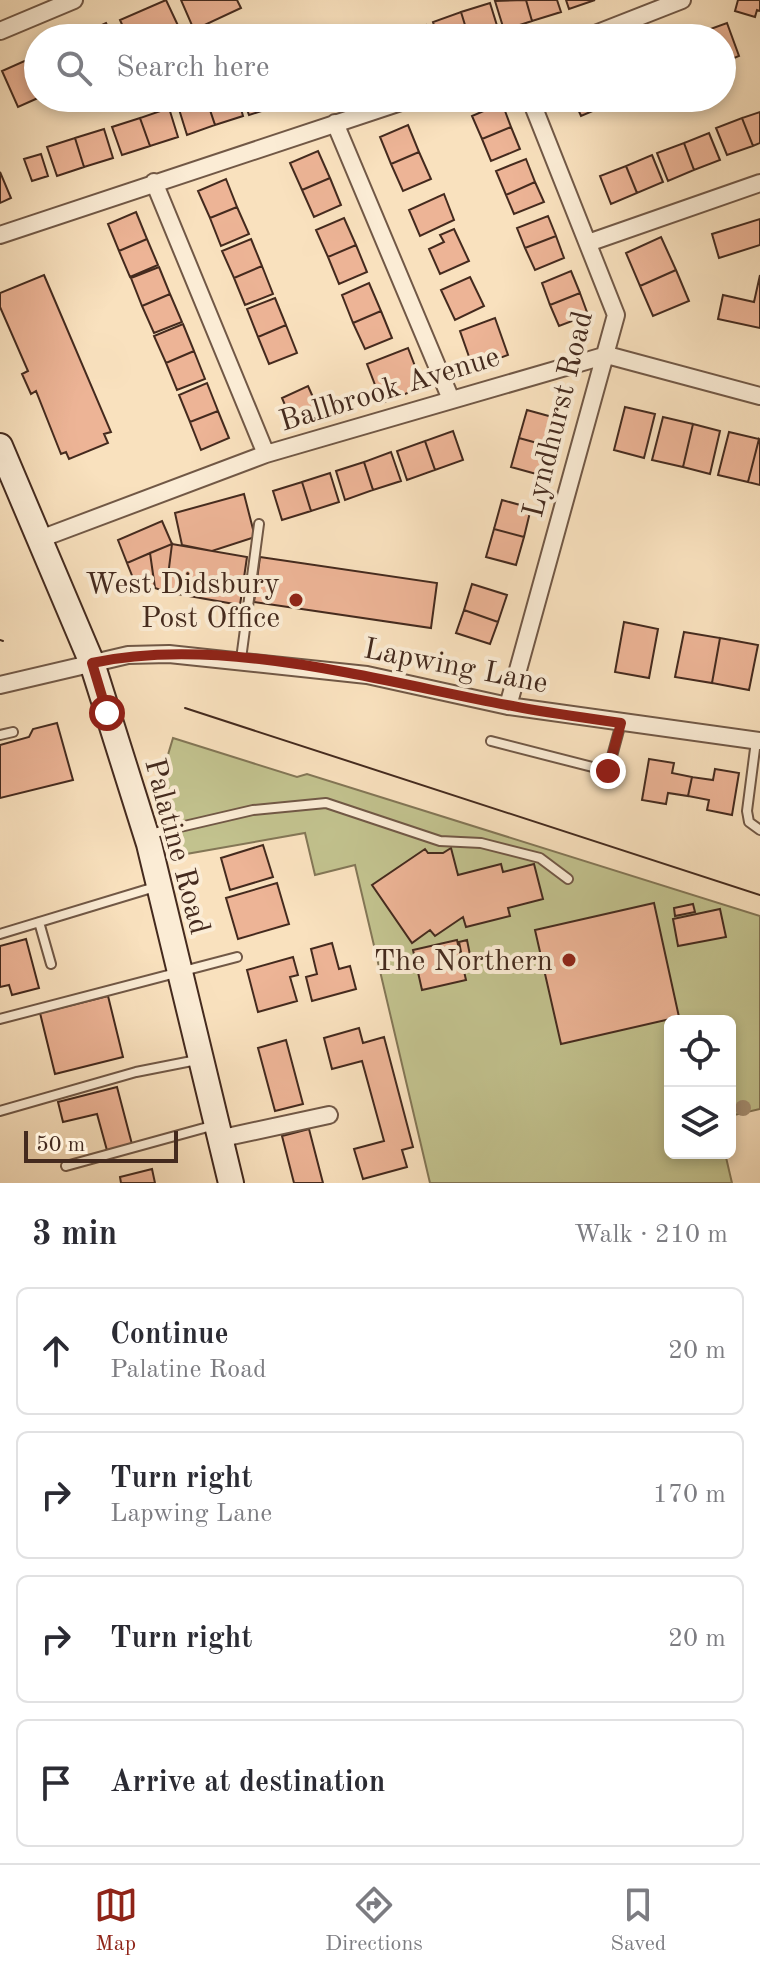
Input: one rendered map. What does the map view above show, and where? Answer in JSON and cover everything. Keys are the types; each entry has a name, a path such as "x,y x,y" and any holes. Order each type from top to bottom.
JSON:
{"main road":[{"name":"Palatine Road","path":"0,446 92,663 159,886 216,1132 231,1183"}],"street":[{"path":"0,31 74,0"},
{"path":"621,24 682,0"},
{"path":"0,235 369,112"},
{"name":"Lyndhurst Road","path":"508,706 616,315 536,112"},
{"path":"335,123 450,397"},
{"path":"154,182 266,454"},
{"path":"588,243 760,183"},
{"name":"Ballbrook Avenue","path":"40,539 266,454 450,397 607,355 760,396"},
{"name":"Lapwing Lane","path":"0,685 128,655 169,654 241,659 367,675 508,706 758,741"},
{"path":"216,1132 329,1115"}],"lane":[{"path":"241,659 259,524"},
{"path":"491,741 608,771 621,723"},
{"path":"0,735 13,732"},
{"path":"758,741 747,811 749,822 760,830"},
{"path":"145,835 253,810 326,803 440,841 481,843 540,858 568,879"},
{"path":"0,934 159,886"},
{"path":"39,922 51,964"},
{"path":"0,1019 237,957"},
{"path":"0,1111 136,1072 199,1060"},
{"path":"66,1166 216,1132"}],"green space":[{"name":"The Northern","path":"173,738 297,777 307,774 760,916 760,1109 736,1115 736,1015 664,1015 664,1159 726,1159 732,1183 430,1183 355,865 315,875 305,833 169,857 155,798"}],"building":[{"path":"166,0 177,24 122,24 120,20"},
{"path":"181,0 237,0 241,8 207,24 191,24"},
{"path":"526,0 532,21 502,24 495,1"},
{"path":"526,0 557,0 561,12 532,21"},
{"path":"566,0 595,0 569,9"},
{"path":"738,0 760,0 760,11 757,10 755,17 735,11"},
{"path":"490,3 497,24 465,24 461,12"},
{"path":"461,12 465,24 434,24"},
{"path":"24,61 24,104 18,107 2,71"},
{"path":"157,112 170,112 178,137 150,146 140,118"},
{"path":"180,112 211,112 215,125 187,135"},
{"path":"211,112 242,112 243,116 215,125"},
{"path":"481,112 505,112 511,127 482,139 472,116"},
{"path":"760,112 760,143 753,146 742,118"},
{"path":"140,118 150,146 122,155 112,127"},
{"path":"742,118 753,146 727,155 716,128"},
{"path":"408,125 419,152 391,164 380,137"},
{"path":"511,127 520,149 491,161 482,139"},
{"path":"104,129 113,158 84,167 75,138"},
{"path":"709,133 720,160 694,170 684,143"},
{"path":"75,138 84,167 57,176 47,147"},
{"path":"684,143 694,170 668,181 657,153"},
{"path":"318,151 330,178 302,190 290,163"},
{"path":"419,152 431,179 403,191 391,164"},
{"path":"41,154 48,176 32,181 24,159"},
{"path":"652,155 663,182 637,193 626,166"},
{"path":"526,159 535,182 506,195 496,171"},
{"path":"626,166 637,193 611,204 600,176"},
{"path":"0,172 11,198 0,203"},
{"path":"330,178 341,205 314,217 302,190"},
{"path":"226,179 237,207 210,218 198,191"},
{"path":"535,182 544,202 514,214 506,195"},
{"path":"444,194 454,220 420,236 409,210"},
{"path":"237,207 249,234 221,246 210,218"},
{"path":"136,212 147,239 119,251 108,224"},
{"path":"548,216 556,236 525,248 517,228"},
{"path":"344,218 356,245 328,257 316,230"},
{"path":"760,219 760,245 719,258 712,234"},
{"path":"454,229 469,261 440,274 429,249 444,242 440,235"},
{"path":"556,236 564,258 535,270 525,248"},
{"path":"661,237 676,270 640,286 626,253"},
{"path":"147,239 158,265 130,277 119,251"},
{"path":"251,239 262,266 234,278 222,251"},
{"path":"356,245 367,272 339,284 328,257"},
{"path":"262,266 273,294 245,305 234,278"},
{"path":"159,267 170,294 142,306 131,278"},
{"path":"676,270 689,301 653,316 640,286"},
{"path":"571,271 580,293 550,305 542,283"},
{"path":"44,275 111,432 104,434 108,443 69,459 66,452 61,454 36,391 31,394 22,374 28,371 0,307 0,293"},
{"path":"760,275 760,328 718,319 723,295 754,302"},
{"path":"470,277 484,306 455,320 441,290"},
{"path":"369,283 381,311 353,323 342,295"},
{"path":"580,293 588,315 559,326 550,305"},
{"path":"170,294 182,322 154,333 142,306"},
{"path":"275,298 286,325 258,337 247,309"},
{"path":"381,311 392,338 365,349 353,323"},
{"path":"495,318 508,355 473,368 460,331"},
{"path":"183,324 194,351 166,363 154,336"},
{"path":"286,325 297,353 269,364 258,337"},
{"path":"408,348 423,387 382,403 367,364"},
{"path":"194,351 205,379 177,390 166,363"},
{"path":"207,383 218,411 190,422 179,395"},
{"path":"308,386 320,413 293,424 282,398"},
{"path":"625,407 655,414 644,458 614,450"},
{"path":"527,410 556,418 548,446 519,438"},
{"path":"218,411 229,438 201,450 190,422"},
{"path":"663,417 693,424 683,467 652,460"},
{"path":"693,424 720,431 710,474 683,467"},
{"path":"453,431 463,460 435,470 425,441"},
{"path":"729,432 759,439 748,482 718,475"},
{"path":"519,438 548,446 540,475 511,467"},
{"path":"760,440 760,485 748,482"},
{"path":"425,441 435,470 407,480 397,451"},
{"path":"391,452 401,481 373,490 364,462"},
{"path":"364,462 373,490 345,500 336,471"},
{"path":"330,473 339,502 311,511 302,482"},
{"path":"302,482 311,511 282,520 273,491"},
{"path":"244,494 255,537 212,551 182,545 175,513"},
{"path":"502,500 531,508 524,537 494,529"},
{"path":"162,521 172,544 127,563 118,540"},
{"path":"494,529 524,537 516,565 486,557"},
{"path":"172,544 166,592 155,588 150,553"},
{"path":"172,544 247,557 240,605 166,592"},
{"path":"150,553 155,588 135,583 127,563"},
{"path":"260,557 437,583 431,628 254,602"},
{"path":"472,584 507,595 498,622 464,610"},
{"path":"464,610 498,622 490,644 456,633"},
{"path":"624,622 658,629 649,678 615,672"},
{"path":"684,632 720,638 712,683 675,677"},
{"path":"720,638 758,645 749,690 712,683"},
{"path":"57,723 73,780 0,798 0,745 29,737 33,729"},
{"path":"649,759 674,763 672,773 692,777 688,796 668,793 666,804 642,800"},
{"path":"715,769 739,773 732,815 707,810 709,800 688,796 692,777 713,780"},
{"path":"263,845 273,877 230,890 221,858"},
{"path":"451,848 458,875 501,864 503,872 534,864 543,899 508,908 510,916 466,927 463,917 435,936 430,930 412,943 372,885 425,849 428,853 443,853"},
{"path":"277,883 289,924 238,939 226,898"},
{"path":"654,903 679,1015 664,1015 664,1020 561,1044 535,930"},
{"path":"693,904 695,912 675,916 674,908"},
{"path":"720,909 726,937 678,946 673,919"},
{"path":"26,939 39,988 12,995 9,985 0,987 0,946"},
{"path":"457,940 466,980 422,990 413,950"},
{"path":"467,940 471,960 463,962 459,942"},
{"path":"332,943 339,969 350,966 356,989 312,1001 306,977 317,974 311,949"},
{"path":"293,957 298,975 290,977 297,1001 258,1012 247,970"},
{"path":"108,996 123,1057 55,1074 40,1013"},
{"path":"359,1028 363,1043 384,1037 413,1147 402,1150 407,1167 363,1179 354,1149 384,1141 362,1061 332,1069 324,1038"},
{"path":"286,1040 303,1104 275,1111 258,1048"},
{"path":"117,1087 133,1148 108,1154 97,1114 63,1122 58,1102"},
{"path":"309,1129 323,1183 294,1183 282,1136"},
{"path":"152,1169 155,1183 121,1183 120,1177"}],"tram line":[{"path":"185,708 760,895"}],"place":[{"name":"West Didsbury Post Office","path":"296,600"},
{"name":"The Northern","path":"569,960"}],"route":[{"path":"107,713 92,663 128,655 169,654 254,660 367,675 508,706 621,723 608,771"}]}
